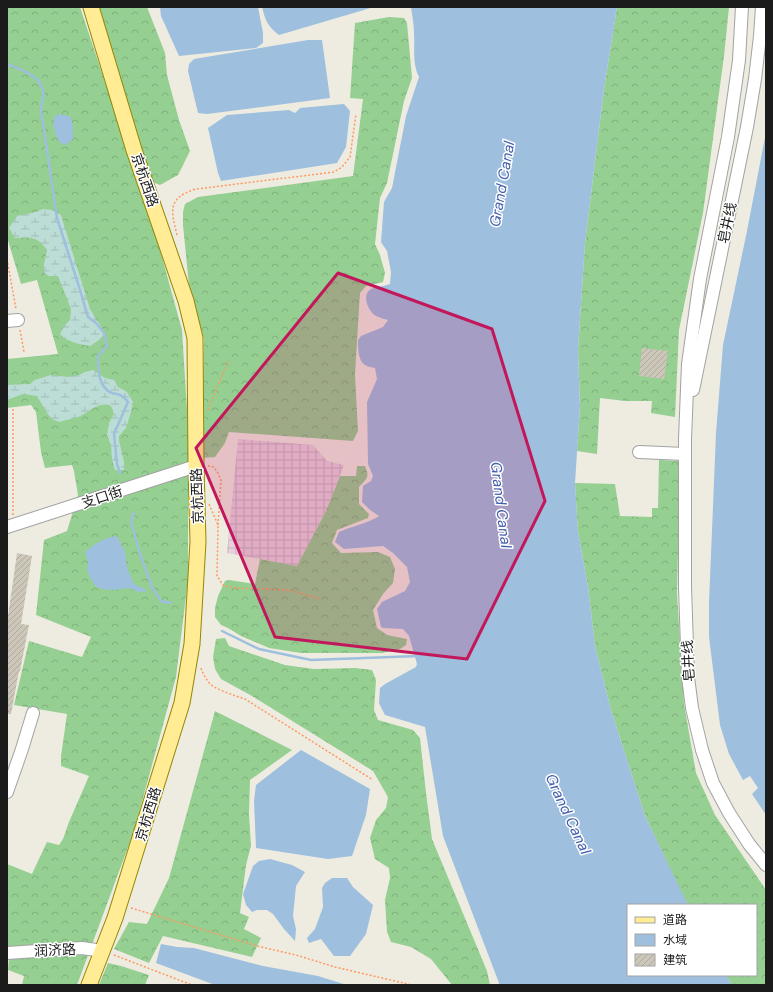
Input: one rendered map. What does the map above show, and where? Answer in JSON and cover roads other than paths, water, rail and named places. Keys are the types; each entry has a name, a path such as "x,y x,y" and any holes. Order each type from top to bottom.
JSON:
{"main road":[{"name":"京杭西路","path":"89,985 103,951 119,904 182,704 192,644 198,555 195,338 186,301 134,150 91,7"}],"street":[{"name":"皂井线","path":"742,7 738,60 728,137 700,278 688,364 685,438 685,602 688,677 692,708 702,750 713,783 729,813 749,844 766,865"},
{"name":"皂井线","path":"685,438 696,371 747,127 755,80 762,7"},
{"path":"639,452 685,454"},
{"name":"支口街","path":"10,526 196,466"},
{"path":"8,786 22,749 33,713"},
{"name":"润济路","path":"7,953 82,948 103,951"}],"water":[{"path":"160,7 258,7 263,33 263,43 256,48 179,56 161,16"},
{"path":"262,7 374,7 279,35 268,23 264,16"},
{"name":"Grand Canal","path":"411,7 617,7 604,89 585,243 578,350 580,406 575,483 578,532 588,587 595,646 611,710 645,816 688,904 627,904 627,976 727,976 732,985 499,985 443,836 425,727 385,715 379,703 380,688 416,667 417,664 409,636 403,629 381,627 377,609 382,602 405,591 410,582 407,567 393,553 383,546 344,549 335,542 339,532 370,521 379,516 362,502 363,486 371,481 373,476 368,464 367,402 377,379 375,368 366,366 361,361 358,340 361,336 383,327 388,320 378,317 370,311 366,295 371,289 390,284 391,272 387,251 381,242 384,202 392,188 406,116 419,77 415,66 414,30"},
{"path":"308,40 322,40 330,98 207,114 198,113 188,71 189,64 194,59"},
{"path":"344,104 350,111 346,147 337,163 221,181 208,128 227,115 289,110 295,113 300,108"},
{"path":"60,114 71,117 72,121 73,139 65,145 58,139 54,127 54,118"},
{"path":"766,132 766,815 752,794 758,788 750,776 743,780 729,754 720,725 709,637 709,603 716,433 723,345"},
{"path":"117,536 125,552 127,568 134,584 148,591 139,592 129,588 112,590 102,589 96,587 90,578 87,569 88,562 85,552 104,539"},
{"path":"301,750 370,789 366,815 352,856 328,859 256,848 254,801 256,785"},
{"path":"270,859 292,865 305,872 296,886 293,916 296,929 295,941 273,914 267,910 257,910 252,912 246,905 243,894 253,866 259,861"},
{"path":"332,878 347,878 353,887 373,905 366,934 350,956 334,956 321,939 309,943 307,938 315,929 323,907 322,888 325,883"},
{"path":"161,944 194,948 263,966 318,976 347,985 215,985 156,963"}],"waterway":[{"path":"7,64 32,75 41,85 43,91 41,113 57,218 88,317 96,323 104,333 107,346 98,356 101,382 107,390 122,396 128,402 114,434 117,464 120,473"},
{"path":"134,513 131,522 140,554 152,587 161,601 171,603"},
{"path":"222,631 259,649 311,660 418,656"}]}
